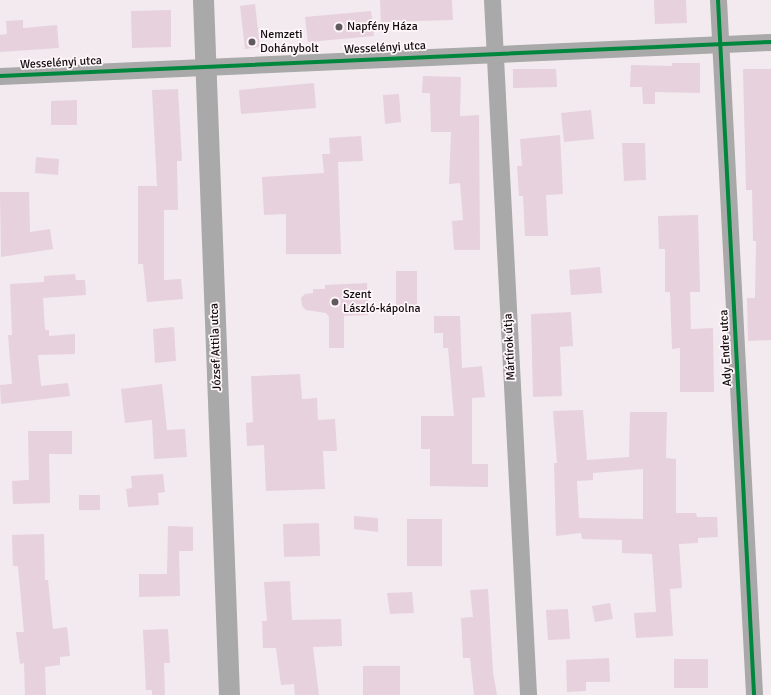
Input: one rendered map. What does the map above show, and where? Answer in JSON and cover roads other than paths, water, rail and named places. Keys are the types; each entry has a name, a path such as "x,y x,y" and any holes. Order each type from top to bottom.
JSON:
{"street":[{"name":"József Attila utca","path":"203,0 229,695"},
{"name":"Mártírok útja","path":"492,0 528,695"},
{"name":"Ady Endre utca","path":"718,0 754,695"},
{"name":"Wesselényi utca","path":"0,76 720,43 771,42"}],"place":[{"name":"Napfény Háza","path":"339,27"},
{"name":"Nemzeti Dohánybolt","path":"252,42"},
{"name":"Szent László-kápolna","path":"335,302"}]}
